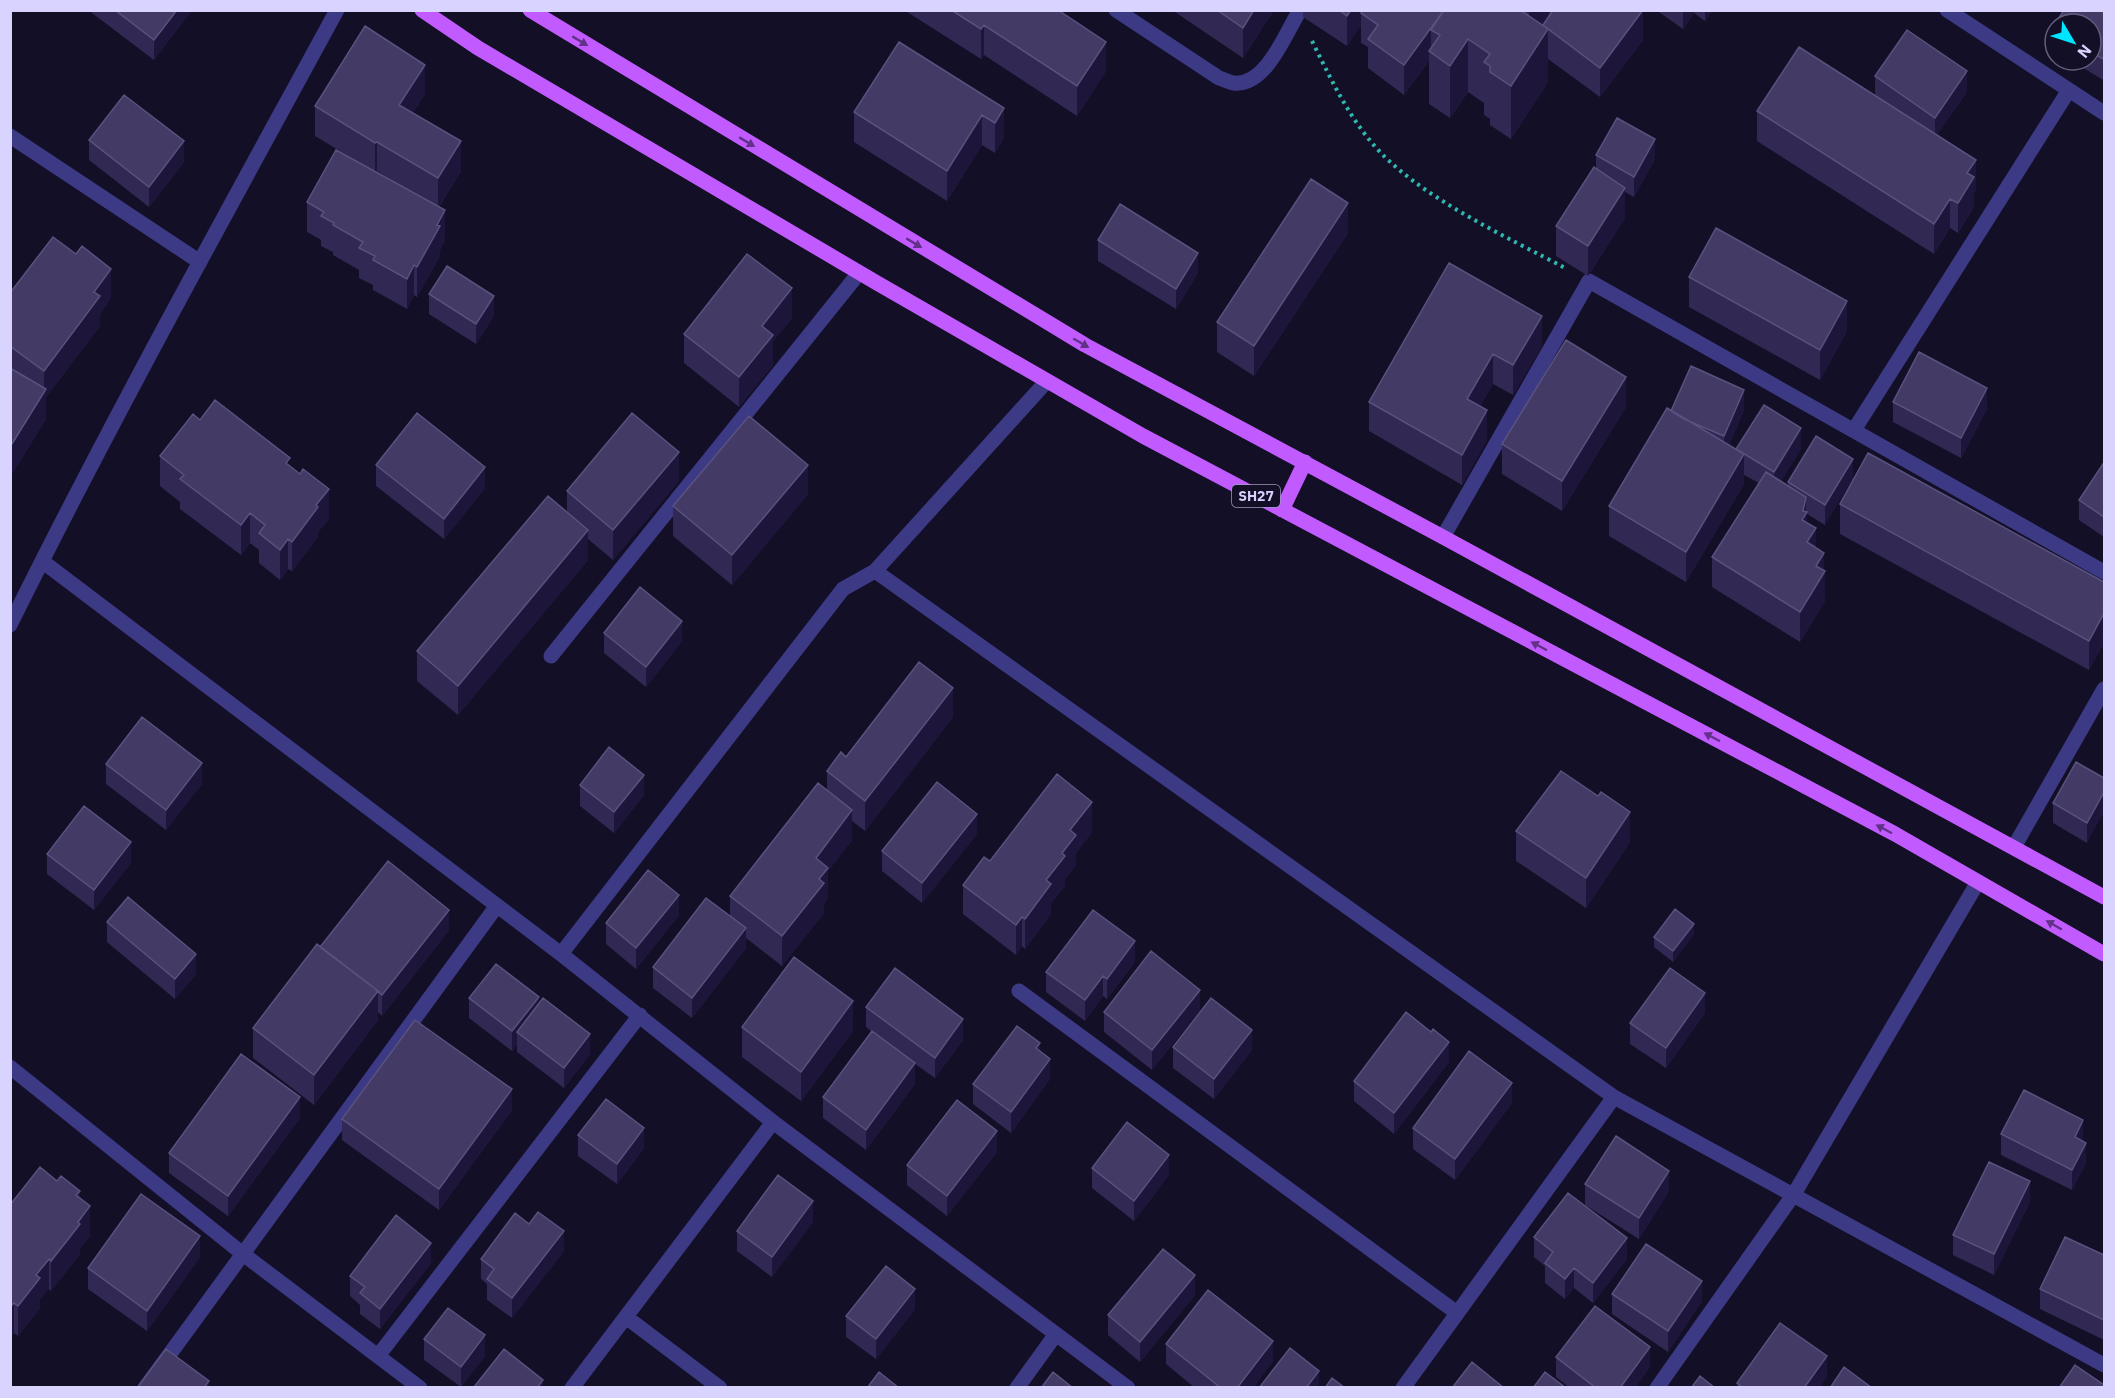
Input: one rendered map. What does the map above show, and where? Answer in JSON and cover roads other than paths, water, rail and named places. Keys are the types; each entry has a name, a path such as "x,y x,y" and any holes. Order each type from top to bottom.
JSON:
{"main road":[{"name":"SH27","path":"422,10 478,48 859,273 1143,436 1895,834 2104,954"},
{"path":"530,10 1085,345 1305,462 2104,897"},
{"path":"1282,510 1305,462"}],"street":[{"path":"10,625 200,262 337,10"},
{"path":"1116,10 1219,78 1234,83 1251,79 1265,70 1299,12"},
{"path":"1947,10 2104,113"},
{"path":"1854,430 2069,90"},
{"path":"10,136 200,262"},
{"path":"551,656 859,273"},
{"path":"1443,537 1589,281 2104,572"},
{"path":"561,954 843,589 875,571 1047,381"},
{"path":"42,561 561,954 773,1122 1128,1388"},
{"path":"875,571 1614,1097 2104,1365"},
{"path":"2014,848 2104,689"},
{"path":"1657,1388 1794,1194 1978,882"},
{"path":"145,1388 496,906"},
{"path":"1019,991 1457,1313"},
{"path":"378,1356 640,1015"},
{"path":"10,1067 243,1254 420,1388"},
{"path":"1403,1388 1614,1097"},
{"path":"572,1388 773,1122"},
{"path":"626,1317 720,1388"},
{"path":"1017,1388 1056,1334"}]}
